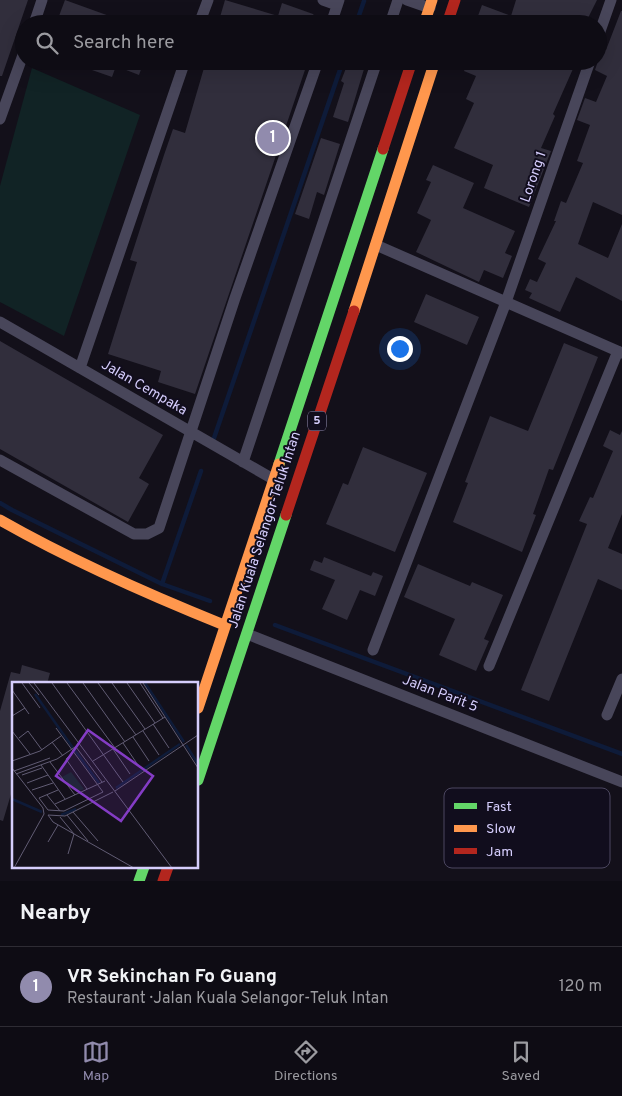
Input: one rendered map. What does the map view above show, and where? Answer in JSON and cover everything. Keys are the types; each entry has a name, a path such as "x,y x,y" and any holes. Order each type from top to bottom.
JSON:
{"main road":[{"path":"450,15 455,0"},
{"name":"Jalan Kuala Selangor-Teluk Intan","path":"199,705 409,70"},
{"name":"Jalan Kuala Selangor-Teluk Intan","path":"199,777 376,245 432,70"},
{"path":"0,520 30,538 124,584 224,625"},
{"path":"139,881 144,868"},
{"path":"163,881 168,868"}],"street":[{"path":"37,15 42,0"},
{"path":"202,15 208,0"},
{"path":"323,0 338,2 334,15"},
{"path":"393,15 398,0"},
{"path":"407,0 431,4"},
{"path":"606,15 611,0"},
{"path":"0,119 18,70"},
{"path":"80,368 182,70"},
{"path":"0,460 134,534 147,534 159,528 234,298 315,70"},
{"path":"244,462 374,70"},
{"name":"Lorong 1","path":"373,650 506,302 587,70"},
{"path":"376,245 620,352 489,666"},
{"name":"Jalan Cempaka","path":"0,322 273,480"},
{"name":"Jalan Parit 5","path":"246,634 622,782"},
{"path":"608,715 622,679"}],"shaded area":[{"path":"31,70 37,70 140,115 64,336 0,302 0,186"}],"building":[{"path":"0,0 28,0 23,15 15,15 15,38 2,76 0,76"},
{"path":"65,0 107,15 59,15"},
{"path":"225,0 275,15 221,15"},
{"path":"516,0 597,0 590,15 511,15"},
{"path":"282,3 314,15 278,15"},
{"path":"482,5 508,15 478,15"},
{"path":"622,11 622,215 593,202 578,244 608,258 622,224 622,301 576,277 560,312 529,298 532,293 525,290 530,279 537,282 546,263 538,259 556,221 554,221 561,201 566,203 583,163 577,161 590,125 577,120 585,98 596,102 607,76 595,70 607,70 607,47"},
{"path":"92,70 115,70 112,77"},
{"path":"126,70 141,70 139,75"},
{"path":"203,70 305,70 195,394 158,382 161,371 108,354 137,262 130,260 173,129 185,133"},
{"path":"345,70 364,70 348,122 333,117 344,83 341,81"},
{"path":"572,70 553,114 555,116 541,148 551,151 529,207 484,188 493,165 454,148 474,103 466,99 476,76 464,71"},
{"path":"321,138 340,144 324,195 317,192 309,219 295,214"},
{"path":"433,165 474,183 463,208 515,231 505,253 512,256 503,278 484,270 479,282 416,252 431,220 417,213 431,182 426,180"},
{"path":"426,294 479,317 467,345 414,322"},
{"path":"0,341 163,435 139,478 149,484 128,522 0,449"},
{"path":"564,343 598,357 553,470 549,469 533,514 536,515 522,552 453,522 468,483 465,482 490,416 528,431"},
{"path":"610,430 620,435 622,431 622,514 608,548 622,554 622,590 598,579 549,701 521,690 587,524 579,521 590,497 593,498 613,451 603,446"},
{"path":"363,447 427,473 395,552 326,524 343,483 348,485"},
{"path":"324,557 371,576 373,572 383,576 375,596 360,590 347,620 322,609 335,580 310,570 314,560 322,563"},
{"path":"418,564 470,586 472,582 503,595 484,639 489,641 476,671 439,655 455,619 404,597"},
{"path":"22,665 50,673 48,682 12,682 12,791 3,821 0,820 0,711 11,672 20,674"}],"waterway":[{"path":"359,15 364,1"},
{"path":"214,438 340,70"},
{"path":"162,584 201,471"},
{"path":"0,503 162,584 210,601"},
{"path":"275,625 622,754"}],"traffic: fast":[{"path":"279,464 383,149"},
{"path":"199,777 286,515"},
{"path":"139,881 144,868"}],"traffic: slow":[{"path":"427,15 432,0"},
{"path":"354,311 432,70"},
{"path":"199,705 279,464"},
{"path":"0,520 110,576 224,625"}],"traffic: jam":[{"path":"450,15 455,0"},
{"path":"383,149 409,70"},
{"path":"286,515 354,311"},
{"path":"163,881 168,868"}],"place":[{"name":"VR Sekinchan Fo Guang","path":"273,138"}]}
